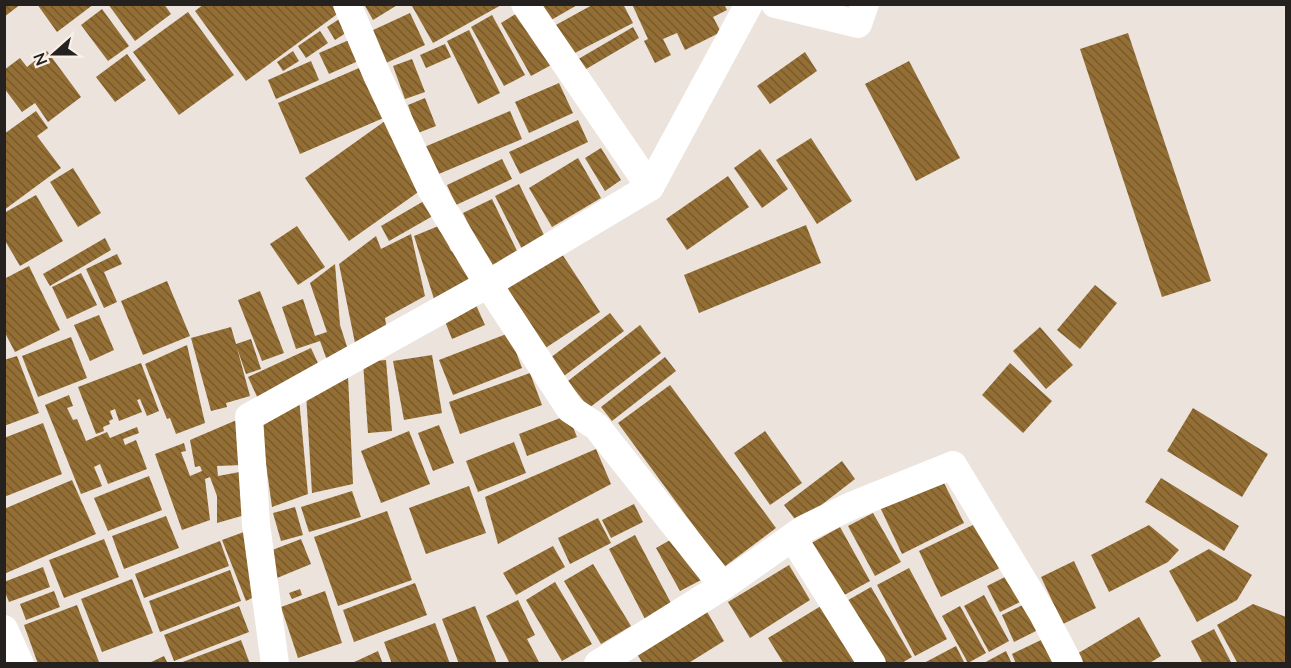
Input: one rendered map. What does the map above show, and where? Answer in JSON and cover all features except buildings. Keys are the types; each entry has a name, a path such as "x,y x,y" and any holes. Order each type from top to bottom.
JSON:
{"street":[{"path":"348,4 377,75 431,189 488,284 570,409 597,427 723,586"},
{"path":"525,4 650,187"},
{"path":"275,663 256,524 249,417 488,284 650,187 749,4"},
{"path":"775,4 858,24 865,4"},
{"path":"598,663 723,586 804,530 851,506 952,465 1043,614 1069,663"},
{"path":"793,538 872,663"},
{"path":"4,628 20,663"}]}
